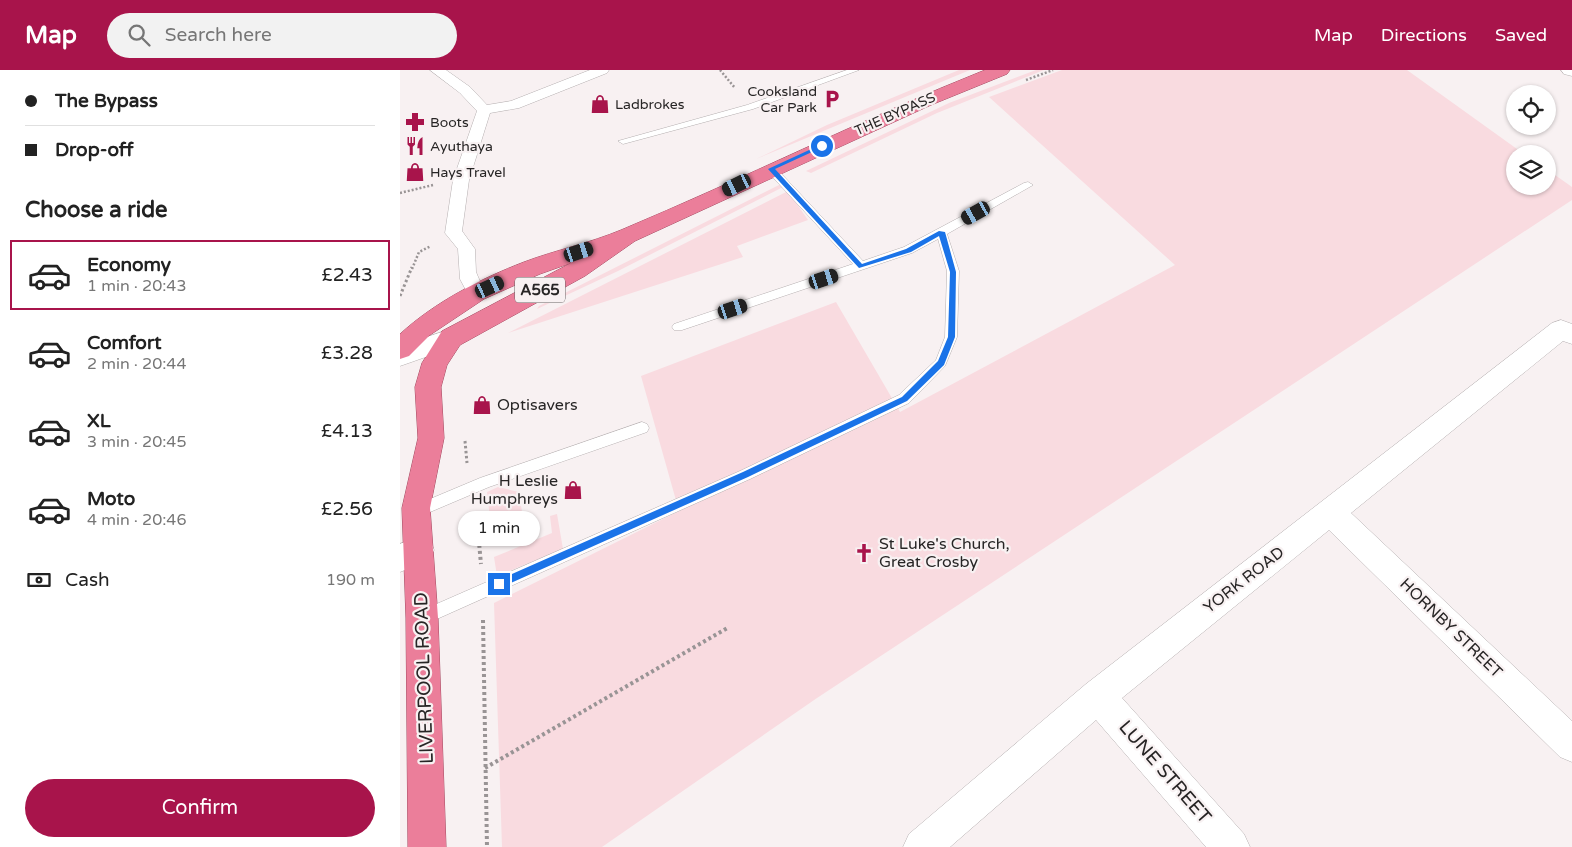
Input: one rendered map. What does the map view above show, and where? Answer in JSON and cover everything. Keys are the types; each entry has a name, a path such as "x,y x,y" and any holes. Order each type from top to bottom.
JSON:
{"highway":[{"name":"THE BYPASS","path":"400,349 421,329 476,294 532,268 627,236 924,101 1001,70"},
{"name":"THE BYPASS","path":"451,338 577,270 627,236"},
{"name":"LIVERPOOL ROAD","path":"427,847 428,794 422,618 410,554 410,502 431,438 428,387 434,363 451,338"}],"street":[{"path":"437,70 465,90 484,110"},
{"path":"484,110 514,105 602,70"},
{"path":"476,294 469,279 468,248 463,240 453,234 461,180 484,110"},
{"name":"YORK ROAD","path":"922,847 1098,696 1562,328 1572,336"},
{"path":"400,356 451,338"},
{"name":"HORNBY STREET","path":"1330,512 1572,745"},
{"name":"LUNE STREET","path":"1098,696 1231,847"}],"lane":[{"path":"624,141 750,107 855,70"},
{"path":"771,169 861,266"},
{"path":"678,327 908,250 1028,184"},
{"path":"422,618 746,475 904,399 941,363 951,337 953,272 942,232"},
{"path":"410,502 471,488 642,428"}],"path":[{"path":"400,296 419,252 453,234"},
{"path":"465,435 466,454 476,516 482,592 486,847"},
{"path":"485,768 729,627"}],"shaded area":[{"path":"959,70 970,70 756,159 827,125"},
{"path":"1036,70 1044,70 937,113 811,173 806,171 949,103"},
{"path":"1062,70 1407,70 1511,145 1506,145 1506,195 1556,195 1556,176 1572,187 1572,200 817,698 602,847 502,847 494,603 679,511 641,376 836,302 900,412 1175,265 989,97"},
{"path":"781,184 783,187 618,271 537,309 539,306"},
{"path":"788,191 808,220 737,246 743,257 508,333"},
{"path":"498,487 519,492 525,532 493,545 487,492"},
{"path":"557,514 563,549 497,576 494,557 552,533 550,516"}],"place":[{"name":"Cooksland Car Park","path":"832,99"},
{"name":"Ladbrokes","path":"600,104"},
{"name":"Boots","path":"415,122"},
{"name":"Ayuthaya","path":"415,146"},
{"name":"Hays Travel","path":"415,172"},
{"name":"Optisavers","path":"482,405"},
{"name":"H Leslie Humphreys","path":"573,490"},
{"name":"St Luke's Church, Great Crosby","path":"864,553"}],"route":[{"path":"499,584 746,475 904,399 941,363 951,337 953,272 942,232 908,250 861,266 771,169 822,146"}]}
